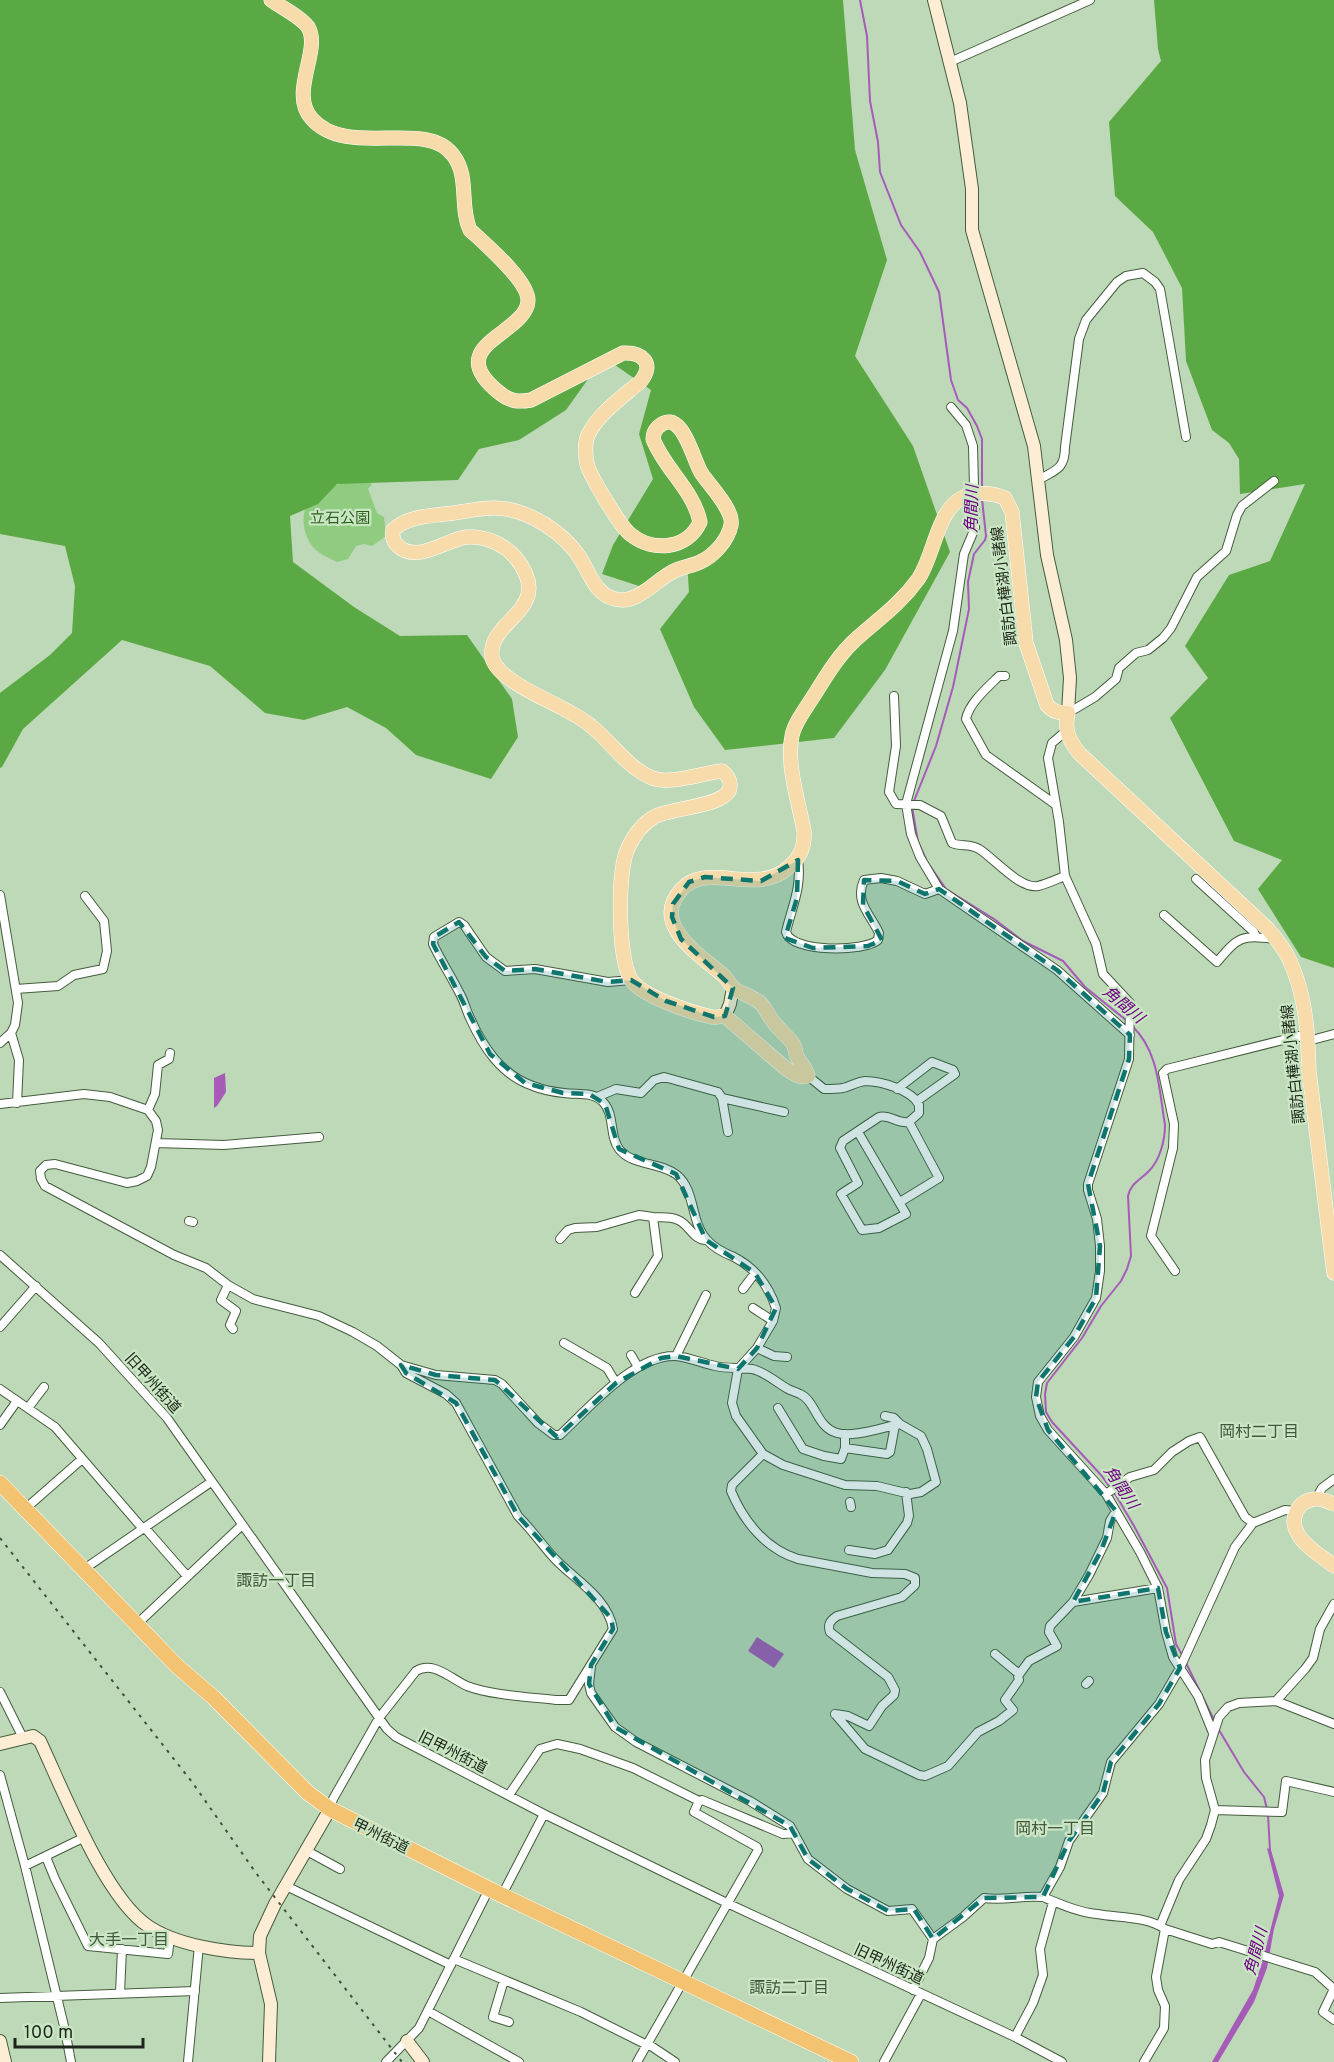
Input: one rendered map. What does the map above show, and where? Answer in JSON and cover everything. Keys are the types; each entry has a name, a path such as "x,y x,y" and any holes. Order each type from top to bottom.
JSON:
{"highway":[{"name":"甲州街道","path":"0,1483 177,1666 214,1698 308,1793 330,1809 495,1892 851,2062"}],"main road":[{"path":"271,0 307,25 312,36 303,104 314,122 329,132 357,138 419,138 445,147 454,155 463,174 466,221 471,230 521,282 527,294 528,303 523,313 488,343 480,355 480,366 484,378 507,399 522,402 531,400 623,353 635,352 643,358 647,366 647,373 598,421 589,433 585,447 588,467 622,527 640,541 653,545 678,544 692,536 697,529 700,522 698,513 653,439 657,429 667,422 675,423 682,431 702,474 730,516 731,524 721,545 711,556 701,562 675,570 644,593 622,600 613,599 598,589 578,554 567,542 530,517 516,512 492,508 410,519 393,530 393,538 399,547 414,552 430,550 459,538 470,537 492,540 506,547 526,574 530,588 525,602 493,645 492,658 497,668 509,678 582,719 651,778 670,780 722,771 730,782 730,788 724,798 715,802 665,811 652,817 637,831 627,851 622,871 622,941 631,980 644,992 666,1001 714,1017 725,1016 784,1067 803,1078 808,1076 803,1063 797,1056 795,1046 772,1021 760,1002 734,988 725,976 695,954 681,939 672,917 673,904 680,890 689,882 705,877 767,879 786,870 798,860"},
{"name":"諏訪白樺湖小諸線","path":"798,860 804,840 804,831 790,754 795,728 832,666 852,643 899,603 913,586 923,572 950,508 963,497 989,493 1005,498 1012,512 1023,626 1047,705 1051,710 1068,713"},
{"path":"1066,731 1068,713"},
{"name":"諏訪白樺湖小諸線","path":"1066,731 1080,754 1268,929 1288,957 1302,993 1309,1072 1334,1273"},
{"path":"1334,1504 1316,1499 1300,1506 1295,1511 1294,1520 1298,1535 1334,1566"}],"street":[{"path":"934,0 960,103 972,189 972,231 1035,446 1047,555 1069,663 1068,713"},
{"path":"950,62 1090,0"},
{"path":"1038,480 1062,466 1065,460 1082,329 1098,304 1126,276 1143,273 1160,289 1186,437"},
{"path":"951,407 966,425 973,446 975,528 964,554 953,631 907,804 911,834 920,857 939,890 1057,970 1130,1033"},
{"path":"1068,713 1095,698 1116,679 1119,668 1136,653 1148,650 1163,638 1171,628 1197,577 1226,551 1237,514 1242,506 1274,481"},
{"path":"1005,676 999,676 989,686 967,713 966,719 986,755 1056,805"},
{"path":"894,696 896,746 889,792 896,804 919,805 941,816 952,843 977,848 1010,876 1038,886 1065,876"},
{"path":"1066,731 1052,743 1048,758 1065,876 1096,944 1103,974 1130,1004 1130,1059 1088,1184 1097,1219 1100,1246 1100,1270 1096,1298 1074,1337 1038,1382 1036,1397 1040,1416 1048,1430 1111,1491 1116,1511 1158,1588 1173,1657 1198,1696 1214,1732"},
{"path":"798,860 800,872 797,898 786,932 787,937 793,941 813,948 868,946 878,940 879,933 862,905 861,892 864,880 875,878 889,880 925,894 939,890"},
{"path":"1196,879 1254,932 1256,937"},
{"path":"0,895 16,989 17,1013 11,1033 0,1043"},
{"path":"16,989 58,986 74,975 104,969 107,951 105,921 85,896"},
{"path":"1164,915 1217,962 1234,943 1249,936 1275,939"},
{"path":"631,980 608,982 535,969 505,971 486,957 464,925 459,922 434,938 433,944 460,993 478,1034 490,1054 506,1071 533,1086 563,1093 590,1094 597,1097 605,1104 619,1149 639,1161 676,1174 690,1196 694,1215 706,1240 719,1250 744,1263 766,1285 777,1308 773,1322 757,1348 738,1369 732,1403 727,1413"},
{"path":"725,1016 734,988"},
{"path":"11,1033 19,1060 17,1103"},
{"path":"1176,1271 1151,1236 1173,1148 1173,1124 1163,1073 1167,1069 1299,1036 1308,1041 1334,1034"},
{"path":"148,1110 154,1094 158,1065 169,1059 170,1053"},
{"path":"897,1089 932,1062 953,1070 955,1074 917,1101"},
{"path":"808,1076 824,1089 842,1088 867,1081 897,1089 917,1101 919,1113 909,1122 898,1122 884,1116 879,1117 843,1141 840,1148 858,1183 841,1194 862,1230 879,1228 906,1214 858,1132"},
{"path":"597,1097 616,1089 641,1093 654,1080 664,1077 718,1092 722,1098 728,1132"},
{"path":"0,1104 84,1094 110,1097 148,1110 156,1121 156,1143 147,1176 127,1183 55,1164 46,1165 40,1172 40,1179 45,1186 98,1216 174,1255 206,1268 228,1285 253,1299 319,1316 377,1346 401,1365 406,1373 446,1394 456,1403 518,1516 534,1531 554,1558 601,1602 611,1618 613,1629 569,1700 474,1689 433,1668 423,1666 416,1671 380,1718 333,1799 330,1809 260,1936 259,1953 271,2004 269,2062"},
{"path":"722,1098 784,1112"},
{"path":"900,1202 939,1178 909,1122"},
{"path":"156,1143 224,1145 319,1137"},
{"path":"560,1239 568,1230 597,1227 639,1215 680,1220 697,1238 706,1240"},
{"path":"635,1293 658,1256 653,1217"},
{"name":"旧甲州街道","path":"0,1255 99,1343 176,1430 387,1729 396,1737 544,1814 1015,2037 1056,2060"},
{"path":"743,1289 755,1273"},
{"path":"228,1285 221,1300 236,1311 230,1325 233,1329"},
{"path":"0,1327 36,1286"},
{"path":"676,1356 706,1295"},
{"path":"753,1308 773,1322"},
{"path":"564,1343 607,1368 616,1383"},
{"path":"757,1348 774,1356 787,1357"},
{"path":"631,1355 638,1367"},
{"path":"401,1365 436,1375 495,1380 502,1384 538,1423 554,1435 560,1435 616,1383 638,1367 661,1358 676,1356 724,1369 753,1369 803,1395 828,1429 845,1434 872,1431 897,1424"},
{"path":"28,1408 44,1387"},
{"path":"0,1389 55,1427 81,1460 187,1576"},
{"path":"0,1425 17,1401"},
{"path":"732,1403 736,1416 763,1454 783,1465 836,1483 921,1492 936,1482 921,1436 897,1424 894,1418 885,1416"},
{"path":"778,1408 803,1449 837,1460 841,1459 845,1448 845,1434"},
{"path":"845,1448 888,1454 897,1424"},
{"path":"1111,1491 1130,1477 1154,1470 1172,1452 1200,1437 1245,1516 1253,1523"},
{"path":"763,1454 732,1485 731,1491 752,1528 767,1542 788,1556 798,1559 872,1573 905,1574 915,1578 915,1585 902,1597 837,1616 830,1620 828,1628 830,1632 888,1677 895,1690 894,1695 882,1706 869,1726 848,1716 835,1714 865,1749 919,1775 926,1776 952,1764 978,1732 999,1721 1013,1710 1005,1700 1029,1661 1057,1646 1049,1632 1050,1626 1074,1602 1107,1538 1112,1515 1116,1511"},
{"path":"25,1509 81,1460"},
{"path":"1316,1499 1322,1488 1334,1479"},
{"path":"84,1569 211,1482"},
{"path":"849,1550 875,1554 888,1550 907,1523 909,1516 906,1492"},
{"path":"1043,1897 1060,1867 1069,1841 1103,1792 1111,1762 1158,1704 1180,1665 1235,1547 1253,1523 1285,1510 1295,1511"},
{"path":"135,1624 242,1525"},
{"path":"1074,1602 1158,1588"},
{"path":"1276,1701 1313,1658 1320,1629 1334,1604"},
{"path":"996,1654 1019,1674"},
{"path":"591,1665 589,1683 591,1693 615,1727 636,1742 750,1801 790,1826 808,1858 847,1888 888,1911 912,1909 933,1939"},
{"path":"0,1692 23,1738"},
{"path":"1144,2062 1164,2028 1165,2006 1158,1990 1156,1977 1163,1928 1179,1880 1206,1839 1215,1810 1206,1778 1205,1760 1218,1718 1228,1707 1239,1703 1276,1701 1334,1724"},
{"path":"0,1744 33,1736 39,1741 85,1837 115,1892 146,1925 170,1938 246,1953 259,1953"},
{"path":"509,1795 540,1749 557,1744 580,1749 633,1768 699,1801 702,1800 732,1811 783,1834 794,1833"},
{"path":"0,1774 65,2030 70,2062"},
{"path":"1215,1810 1282,1812 1286,1782 1334,1792"},
{"path":"637,2062 758,1850 694,1812 699,1801"},
{"path":"386,2062 419,2028 452,1962 544,1814"},
{"path":"25,1866 85,1837"},
{"path":"307,1851 340,1869"},
{"path":"46,1857 88,1946 168,1954 170,1938"},
{"path":"286,1886 452,1962 504,1980 581,2012 651,2046 675,2062"},
{"path":"884,2062 917,1992 933,1939 984,1898 1000,1900 1043,1897 1086,1912 1134,1918 1212,1944 1219,1942 1315,1972 1334,1989 1323,2012 1334,2020"},
{"path":"1015,2037 1033,2003 1043,1975 1040,1948 1053,1902"},
{"path":"188,2062 199,1945"},
{"path":"120,1993 122,1949"},
{"path":"433,1978 442,1983"},
{"path":"504,1980 493,2017 509,2022"},
{"path":"0,1998 195,1991"},
{"path":"428,2011 519,2062"},
{"path":"0,2041 5,2062"},
{"path":"407,2041 423,2062"},
{"path":"0,2062 11,2062"}],"highlighted area":[{"path":"798,860 797,898 785,938 813,948 868,946 882,940 863,905 864,880 897,881 925,894 939,889 1057,970 1130,1035 1129,1059 1088,1184 1100,1246 1096,1298 1074,1337 1038,1382 1036,1397 1048,1430 1116,1511 1101,1551 1073,1602 1158,1588 1166,1632 1180,1668 1159,1704 1111,1762 1103,1793 1069,1841 1043,1897 984,1898 933,1939 914,1909 888,1911 847,1889 808,1859 790,1826 615,1727 589,1684 591,1665 613,1629 611,1618 518,1516 456,1403 406,1373 401,1365 436,1375 495,1380 557,1437 616,1383 661,1358 676,1356 738,1369 757,1348 776,1308 755,1273 706,1240 676,1174 619,1149 605,1104 589,1094 563,1093 525,1083 490,1054 433,944 434,937 459,922 486,957 505,971 535,969 608,982 631,980 666,1001 714,1017 725,1016 733,988 681,939 672,917 673,904 689,882 705,877 761,881"}],"green space":[{"path":"0,0 843,0 855,150 887,260 855,356 913,446 950,552 885,670 834,738 725,750 694,707 660,629 689,592 687,561 639,586 602,574 613,545 653,479 639,434 651,390 615,365 591,375 566,410 519,440 479,449 458,480 337,484 318,504 290,516 293,562 354,607 400,636 467,635 512,699 518,737 491,779 416,755 386,728 347,707 304,720 265,713 210,666 122,640 23,729 0,768 0,693 50,655 72,633 75,586 65,546 0,534"},
{"path":"1154,0 1334,0 1334,968 1301,957 1258,889 1282,860 1234,841 1170,718 1208,678 1185,646 1229,575 1270,561 1305,484 1240,494 1239,459 1229,443 1212,430 1186,361 1182,288 1153,232 1115,196 1109,122 1161,61"},
{"name":"立石公園","path":"362,477 372,484 368,489 377,513 384,517 386,536 372,546 364,544 356,546 348,559 337,562 318,552 309,542 304,523 305,511 310,499 320,492"}],"shaded area":[{"path":"225,1073 226,1092 214,1108 214,1078"},
{"path":"757,1637 784,1654 774,1668 748,1651"},
{"path":"1267,1848 1271,1850 1284,1895 1274,1929 1267,1968 1254,2002 1218,2062 1212,2062 1253,1990 1262,1963 1279,1896"}],"waterway":[{"name":"角間川","path":"860,0 867,36 870,101 878,142 880,172 901,225 920,252 939,292 951,380 958,400 967,408 982,439 982,488"},
{"name":"角間川","path":"914,801 936,746 953,687 969,609 968,582 974,554 986,536 982,499"},
{"name":"角間川","path":"912,807 918,842 926,859"},
{"name":"角間川","path":"930,866 946,889 994,919 1023,941 1063,961 1085,987 1126,1020"},
{"name":"角間川","path":"1132,1026 1141,1036 1153,1059 1165,1125 1163,1143 1153,1166 1129,1192 1131,1256 1127,1269 1082,1338 1047,1383 1046,1412 1052,1422 1101,1475 1134,1526 1167,1588 1176,1644 1182,1655"},
{"name":"角間川","path":"1186,1663 1215,1722"},
{"name":"角間川","path":"1219,1730 1244,1772 1264,1797 1267,1809"},
{"name":"角間川","path":"1268,1815 1270,1851"}],"railway":[{"path":"0,1538 192,1782 256,1873 402,2062"}],"district":[{"name":"岡村二丁目","path":"1259,1431"},
{"name":"諏訪一丁目","path":"276,1580"},
{"name":"岡村一丁目","path":"1055,1828"},
{"name":"大手一丁目","path":"129,1939"},
{"name":"諏訪二丁目","path":"789,1987"}]}
